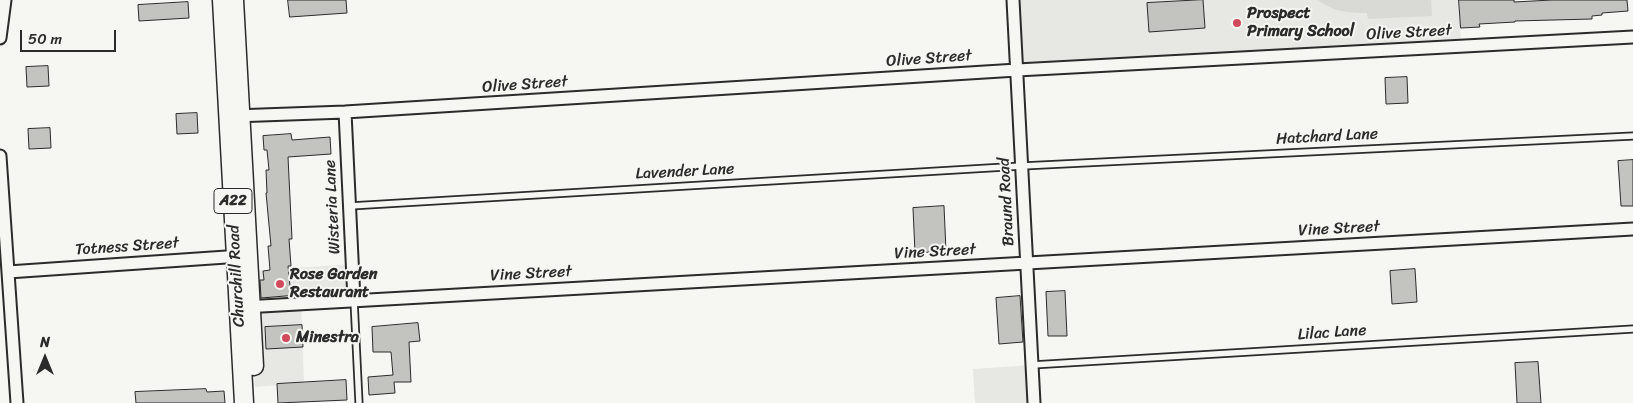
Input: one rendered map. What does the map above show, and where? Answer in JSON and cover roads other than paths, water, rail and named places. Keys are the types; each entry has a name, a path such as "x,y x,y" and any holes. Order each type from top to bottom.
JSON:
{"main road":[{"name":"Churchill Road","path":"222,0 234,116 245,307 256,403"},
{"name":"Churchill Road","path":"234,0 234,116"},
{"name":"Churchill Road","path":"244,403 245,307"}],"street":[{"path":"0,38 5,0"},
{"name":"Braund Road","path":"1013,0 1034,403"},
{"name":"Olive Street","path":"234,116 345,112 1017,70 1633,38"},
{"name":"Wisteria Lane","path":"345,112 354,300"},
{"path":"0,156 17,403"},
{"name":"Vine Street","path":"245,307 1633,230"},
{"name":"Totness Street","path":"8,272 242,256"}],"lane":[{"name":"Hatchard Lane","path":"1022,166 1633,136"},
{"name":"Lavender Lane","path":"350,206 1022,166"},
{"path":"354,300 358,403"},
{"name":"Lilac Lane","path":"1032,365 1633,328"}],"place":[{"name":"Prospect Primary School","path":"1237,23"},
{"name":"Rose Garden Restaurant","path":"280,284"},
{"name":"Minestra","path":"286,338"}]}
